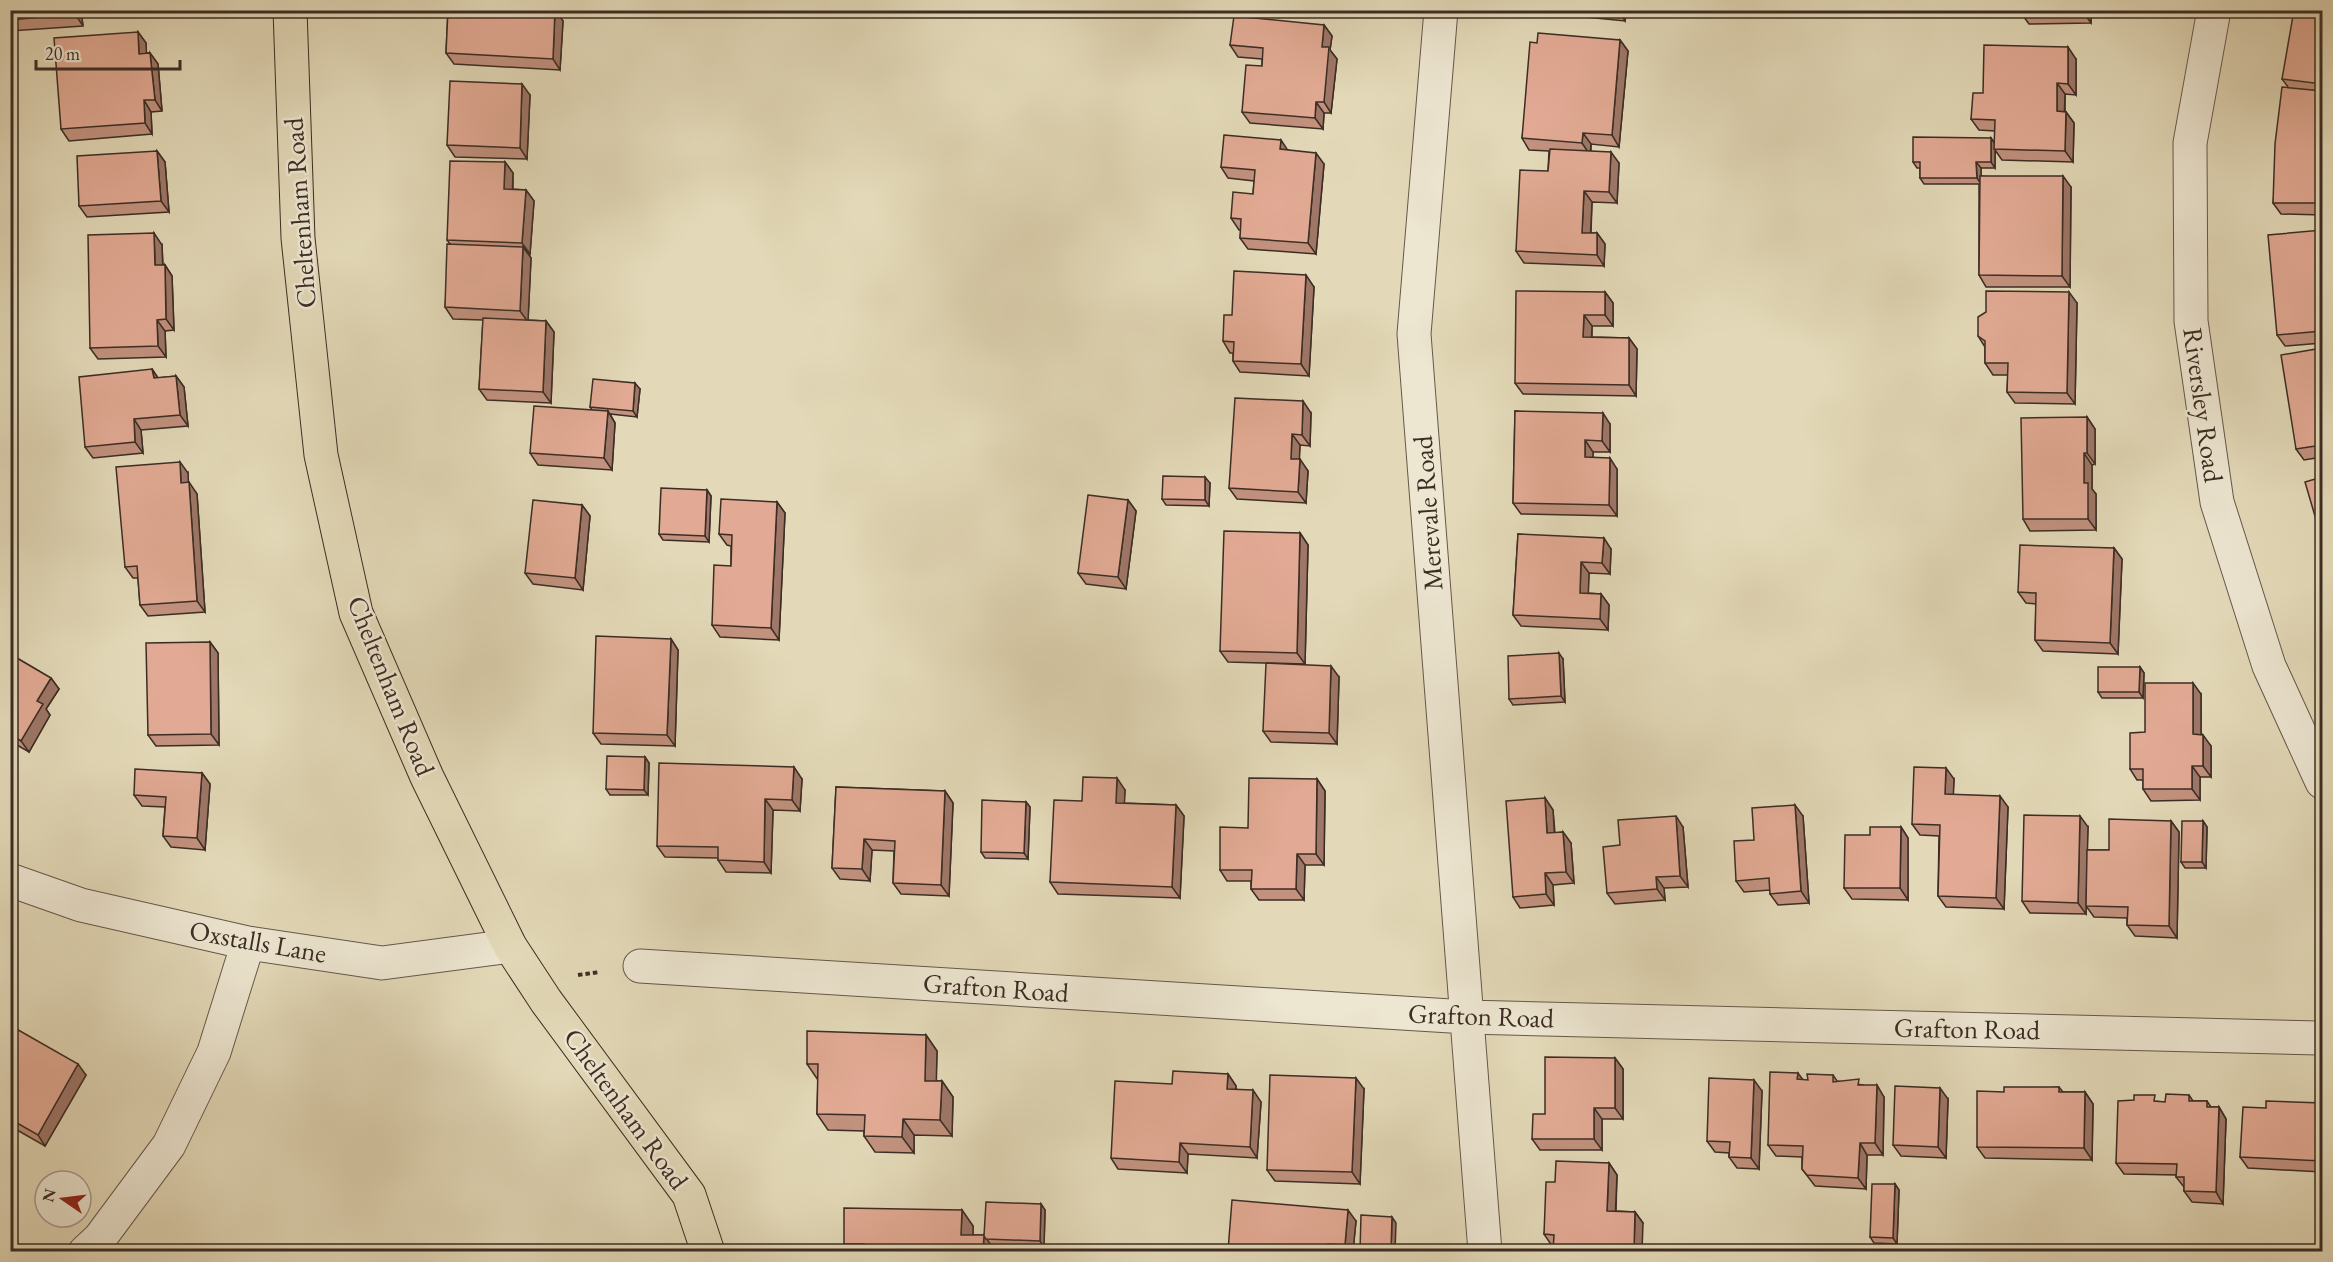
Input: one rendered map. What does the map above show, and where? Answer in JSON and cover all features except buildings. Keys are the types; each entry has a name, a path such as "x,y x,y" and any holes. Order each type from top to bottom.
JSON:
{"main road":[{"name":"Cheltenham Road","path":"290,10 298,238 321,455 357,614 427,777 510,946 532,981 689,1195 708,1251"}],"street":[{"name":"Merevale Road","path":"1441,10 1414,334 1485,1251"},
{"name":"Riversley Road","path":"2214,10 2190,143 2191,321 2217,502 2269,666 2322,782"},
{"name":"Oxstalls Lane","path":"10,880 81,905 248,943 382,963 510,946"},
{"path":"85,1251 100,1238 170,1145 214,1052 248,943"},
{"name":"Grafton Road","path":"640,966 1467,1017 2307,1038 2322,1036"}],"path":[{"path":"532,981 640,966"}]}
